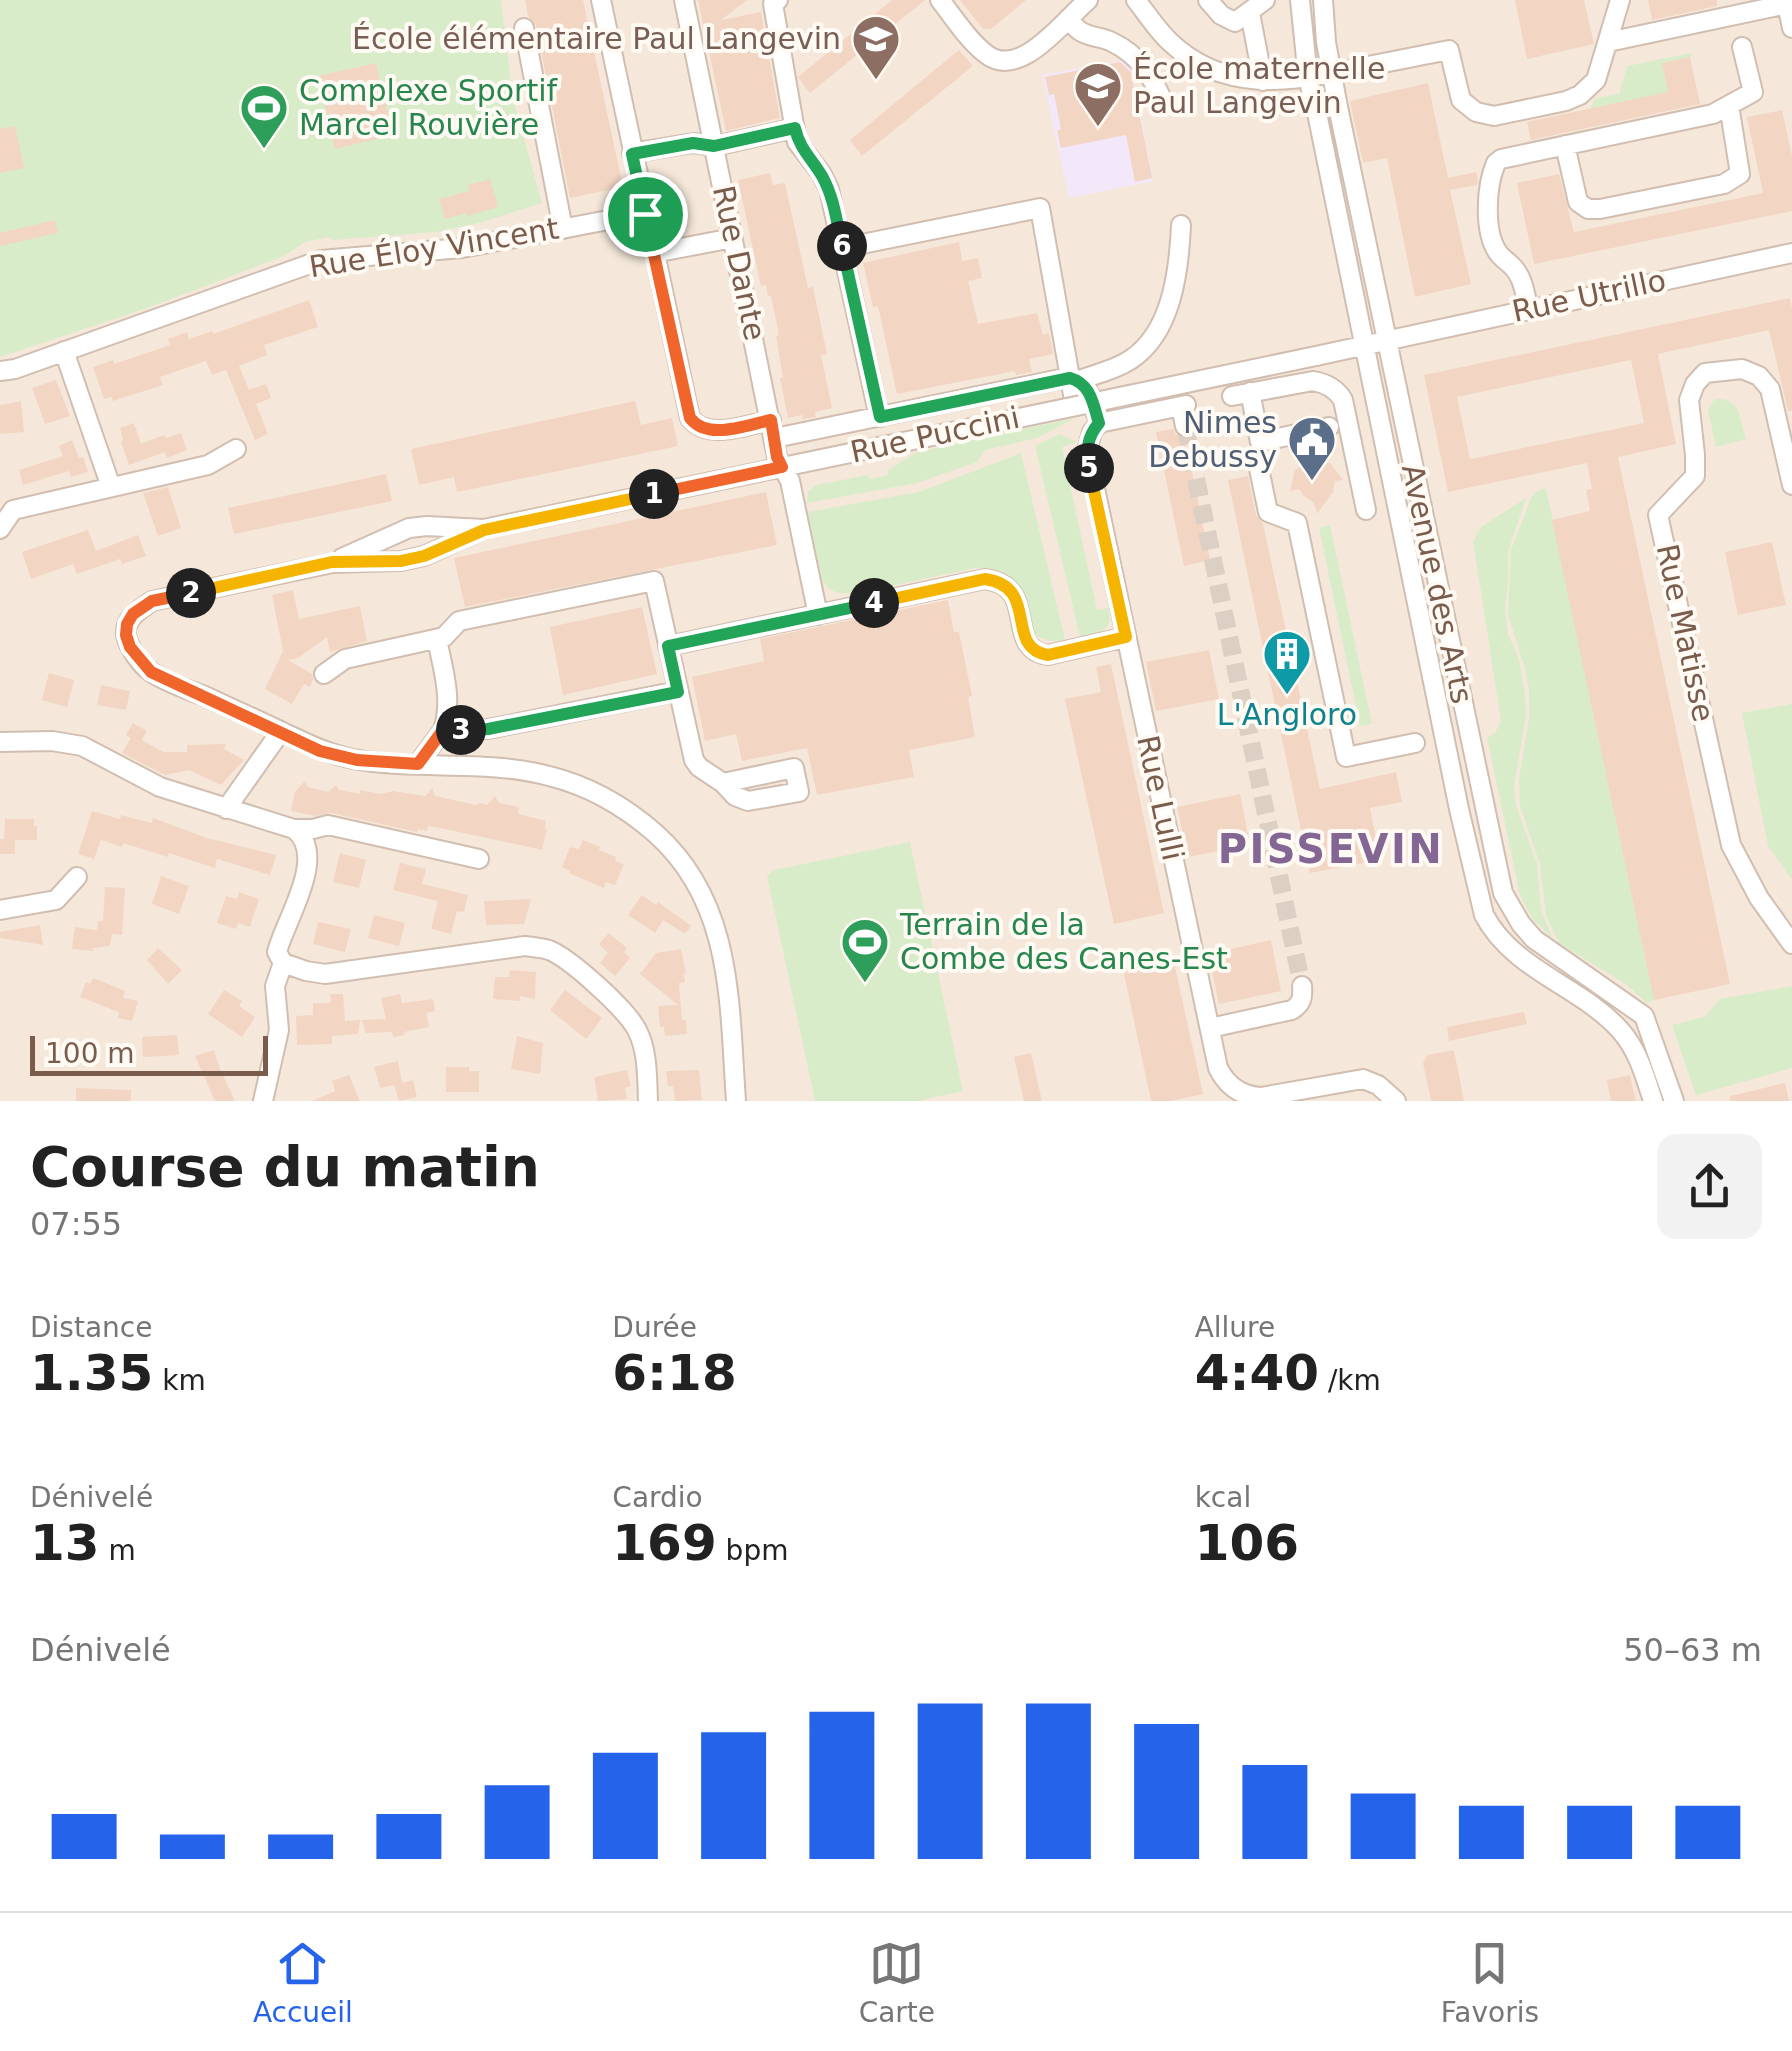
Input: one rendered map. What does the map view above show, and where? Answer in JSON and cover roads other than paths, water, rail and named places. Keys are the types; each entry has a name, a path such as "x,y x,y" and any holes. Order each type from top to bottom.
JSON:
{"street":[{"path":"601,0 690,418 698,428 773,429 880,417 1075,379 1126,363 1150,342 1162,323 1180,257 1181,225"},
{"name":"Rue Dante","path":"684,0 777,457 792,490 818,615"},
{"path":"778,0 773,4 798,142 828,189 880,417"},
{"path":"940,0 978,48 1001,62 1032,51 1086,1"},
{"path":"1136,0 1170,41 1192,58 1215,70 1263,81 1308,78 1449,50 1461,100 1476,112 1494,116 1580,96 1596,80 1620,0"},
{"path":"1208,0 1235,22 1264,0"},
{"path":"1300,0 1308,78 1484,915 1514,954 1622,1031 1640,1062 1652,1101"},
{"name":"Avenue des Arts","path":"1323,0 1332,74 1503,892 1534,939 1644,1016 1674,1101"},
{"path":"1608,42 1790,4 1792,28"},
{"path":"1250,13 1263,81"},
{"path":"1068,18 1080,31 1109,40 1134,56 1156,85 1164,104"},
{"path":"524,28 563,229"},
{"path":"1528,308 1524,285 1492,242 1486,202 1493,168 1501,158 1713,114 1752,92 1742,47"},
{"path":"1565,145 1578,202 1588,210 1724,184 1740,174 1728,105"},
{"path":"632,154 693,143 714,146 795,128"},
{"path":"842,248 1040,208 1075,379 1075,406"},
{"name":"Rue Éloy Vincent","path":"0,372 321,260 462,248 645,214"},
{"path":"654,253 733,238"},
{"name":"Rue Utrillo","path":"1387,341 1792,253"},
{"name":"Rue Puccini","path":"280,731 151,672 130,647 126,635 133,614 152,601 332,562 401,561 424,556 484,530 1387,341"},
{"path":"64,351 111,487"},
{"name":"Rue Matisse","path":"1792,485 1770,389 1759,376 1742,369 1706,373 1695,384 1689,400 1695,476 1658,515 1731,845 1759,898 1792,944"},
{"path":"1075,379 1089,391 1099,423 1184,406 1185,426"},
{"path":"1330,427 1260,442 1241,394 1313,380 1339,394 1366,510"},
{"name":"Rue Lulli","path":"1099,423 1088,442 1087,458 1218,1068 1237,1091 1249,1096 1363,1079 1378,1085 1396,1101"},
{"path":"0,529 13,510 208,465 236,449"},
{"path":"1257,459 1268,512 1297,523 1346,756 1415,742"},
{"name":"Rue Puccini","path":"332,562 408,528 484,530"},
{"path":"668,646 985,579 998,581 1015,594 1025,638 1039,654 1126,637"},
{"path":"324,674 345,659 444,637 459,621 654,582 694,760 723,784"},
{"path":"418,764 443,730 448,714 437,639"},
{"path":"443,730 488,729 678,692"},
{"path":"226,809 280,731 320,751 357,760 514,768 574,783 612,800 657,834 679,859 711,914 727,973 736,1101"},
{"path":"0,742 82,746 160,787 294,829 328,825 479,859"},
{"path":"294,829 304,836 306,866 302,890 276,952 283,963 306,971 344,973 525,946 551,951 599,986 638,1031 645,1054 648,1101"},
{"path":"0,910 56,900 77,877"},
{"path":"263,1101 279,1030 274,986 283,963"},
{"path":"1210,1028 1292,1010 1300,1005 1302,992"}],"tunnel":[{"path":"1185,426 1302,986"}],"place":[{"name":"École élémentaire Paul Langevin","path":"876,82"},
{"name":"École maternelle Paul Langevin","path":"1098,128"},
{"name":"Complexe Sportif Marcel Rouvière","path":"264,150"},
{"name":"Nimes Debussy","path":"1312,482"},
{"name":"L'Angloro","path":"1287,696"},
{"name":"Terrain de la Combe des Canes-Est","path":"865,984"}],"district":[{"name":"PISSEVIN","path":"1331,849"}]}
